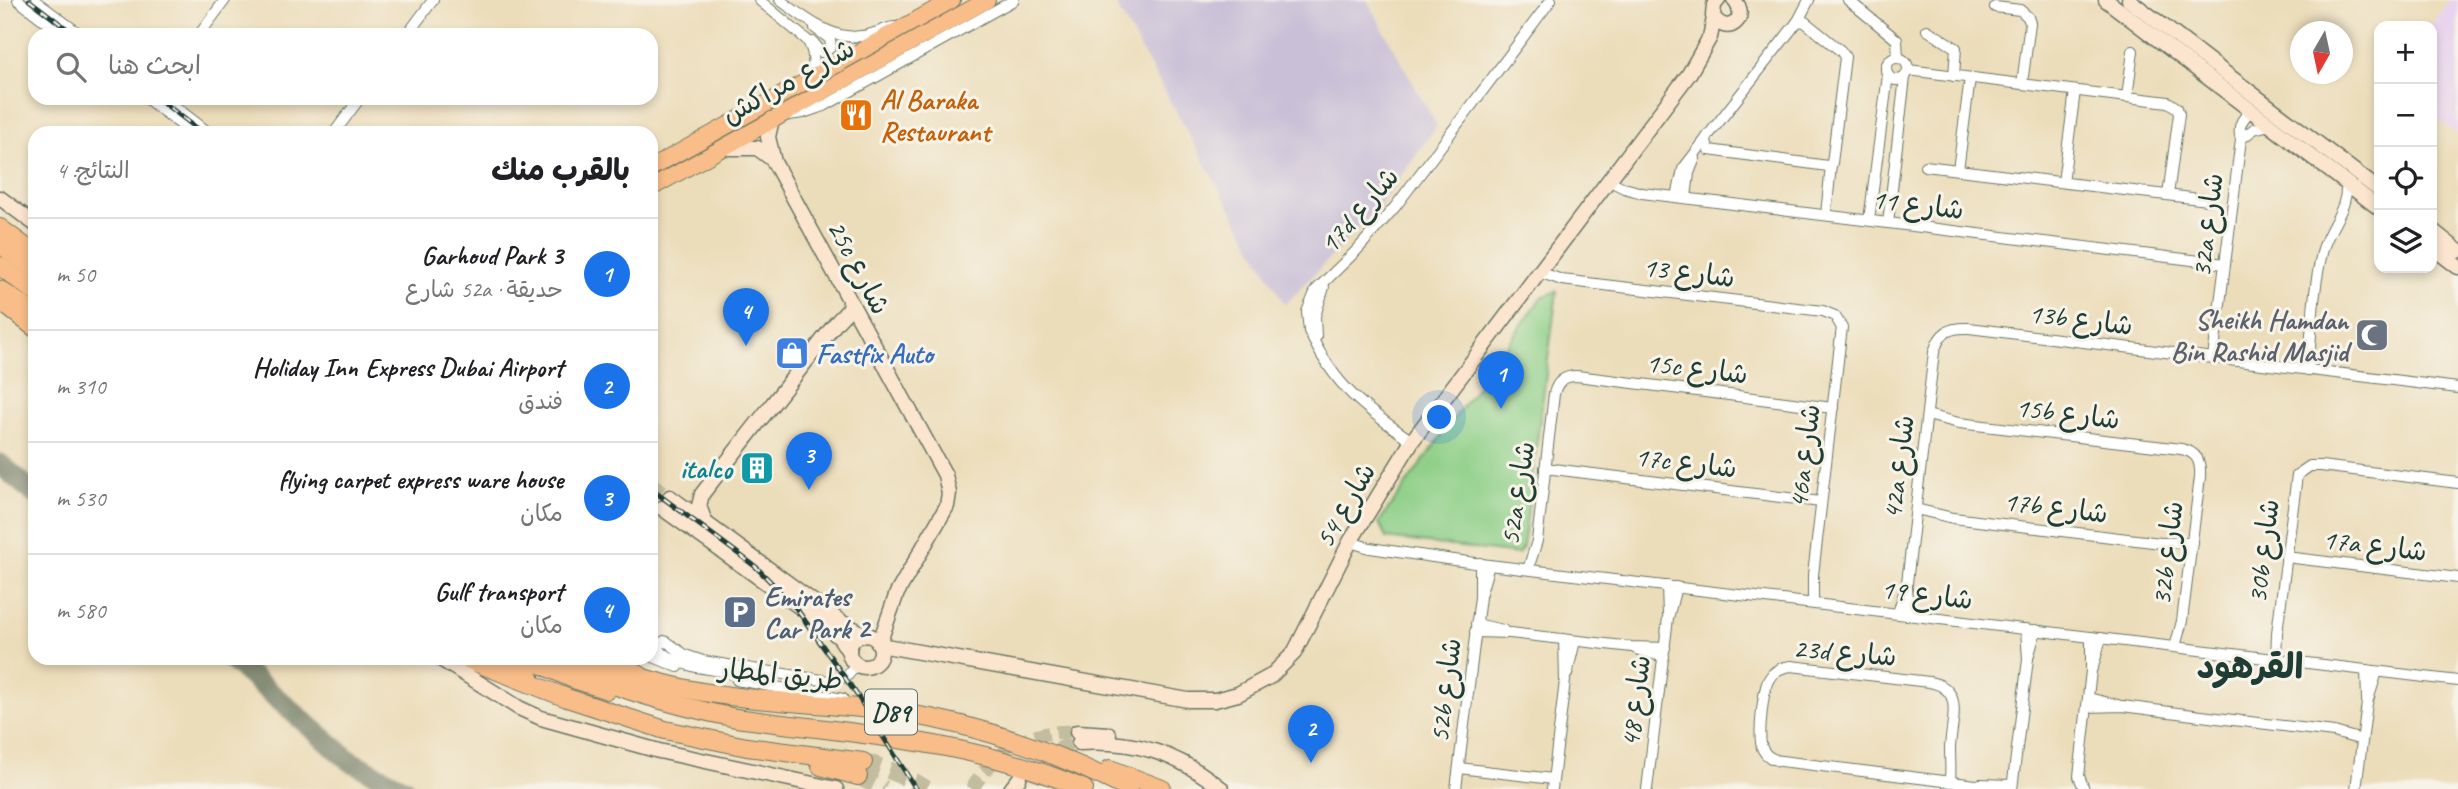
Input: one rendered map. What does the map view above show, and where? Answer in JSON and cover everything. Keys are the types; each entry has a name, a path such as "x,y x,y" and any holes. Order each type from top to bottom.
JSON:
{"highway":[{"path":"0,244 28,265"},
{"path":"0,266 28,287"},
{"path":"0,280 28,301"},
{"path":"0,290 28,309"},
{"path":"482,665 593,707 695,737 861,769"},
{"name":"طريق المطار","path":"565,665 633,693 710,713 937,744 1008,761 1084,789"},
{"name":"طريق المطار","path":"607,665 644,678 713,694 873,709 947,722 1019,743 1128,789"},
{"path":"1019,743 1054,749 1162,789"}],"main road":[{"name":"شارع مراكش","path":"658,164 952,0"},
{"name":"شارع مراكش","path":"658,184 987,0"},
{"path":"0,214 28,235"},
{"path":"0,226 28,248"},
{"path":"0,302 28,324"},
{"path":"510,665 593,707"},
{"path":"540,665 597,688 671,707 710,713"},
{"path":"627,665 644,678"}],"street":[{"path":"18,0 54,28"},
{"path":"34,0 72,28"},
{"path":"204,28 225,0"},
{"path":"412,28 433,0"},
{"path":"759,0 790,25 811,47 814,62 809,81"},
{"path":"780,0 830,39 831,47 821,52 807,34 790,25"},
{"path":"775,117 803,113 825,105 1014,0"},
{"name":"17d شارع","path":"1412,441 1354,399 1342,386 1309,331 1307,312 1316,290 1395,207 1551,0"},
{"path":"1703,0 1717,14"},
{"path":"1737,7 1749,0"},
{"path":"1681,197 1695,159 1798,21 1809,0"},
{"path":"1848,0 1898,40 1898,58"},
{"path":"2106,0 2346,182 2374,198"},
{"path":"2129,0 2331,153 2374,197"},
{"name":"شارع 54","path":"853,658 840,638 666,503 705,522 841,622 873,640 918,653 1188,700 1229,697 1271,676 1294,653 1353,537 1412,441 1689,74 1699,65 1717,14 1734,24 1737,7"},
{"path":"1995,7 2020,10 2028,17 2030,23 2022,84"},
{"path":"799,14 830,31 848,37 904,27"},
{"path":"1798,21 1805,22 1841,51 1845,58 1826,215"},
{"path":"1927,30 1956,48 1954,76"},
{"path":"2127,97 2133,51"},
{"path":"1869,220 1888,75 1886,65 1891,59 1898,58 1907,63 1888,223"},
{"path":"1888,75 1894,79 1906,74 1954,76 2168,102 2177,108 2178,119 2168,195"},
{"path":"1958,170 1970,78"},
{"path":"2063,183 2075,91"},
{"path":"155,105 183,126"},
{"path":"173,105 200,126"},
{"path":"339,126 355,105"},
{"path":"2251,111 2266,113 2317,150 2331,153"},
{"name":"32a شارع","path":"2213,358 2241,139 2240,125 2251,111"},
{"name":"25c شارع","path":"775,117 768,137 774,162 945,475 949,487 947,506 873,640"},
{"name":"32a شارع","path":"2241,139 2254,129 2269,125"},
{"path":"1708,145 1831,165"},
{"path":"722,148 757,148 774,162"},
{"path":"1925,166 2208,200"},
{"path":"1875,175 1879,181 1885,183 1894,178"},
{"path":"2308,370 2320,261 2328,236 2346,198 2346,182"},
{"name":"شارع 11","path":"1606,183 1626,193 1681,197 2225,264"},
{"path":"0,198 28,219"},
{"path":"2342,210 2355,203 2374,200"},
{"path":"2437,234 2451,246"},
{"path":"2437,251 2458,267"},
{"name":"شارع 13","path":"1542,268 1553,279 1823,311 1835,316"},
{"path":"705,522 699,506 702,494 852,306"},
{"name":"46a شارع","path":"1809,603 1842,328 1835,316"},
{"path":"831,329 848,326 865,331"},
{"name":"13b شارع","path":"1948,330 1969,328 2458,388"},
{"name":"42a شارع","path":"1904,614 1934,352 1940,337 1948,330"},
{"name":"15c شارع","path":"1558,383 1563,378 1577,376 1833,408"},
{"name":"52a شارع","path":"1533,569 1554,394 1558,383"},
{"name":"15b شارع","path":"1927,419 2181,449 2193,453 2200,463"},
{"name":"32b شارع","path":"2179,648 2200,463"},
{"name":"30b شارع","path":"2273,659 2297,475 2310,466 2321,466 2458,482"},
{"name":"17c شارع","path":"1545,468 1821,502"},
{"name":"17b شارع","path":"1915,512 2191,547"},
{"name":"شارع 19","path":"1353,537 1390,551 1485,564 2458,681"},
{"name":"17a شارع","path":"2286,557 2458,578"},
{"name":"52b شارع","path":"1456,789 1485,564"},
{"name":"شارع 48","path":"1647,789 1672,586"},
{"path":"887,617 896,638 918,653"},
{"path":"1476,628 1664,653"},
{"path":"2012,787 2031,630"},
{"path":"2083,788 2079,770 2096,638"},
{"path":"741,681 734,674 702,669 676,660 660,652 659,646 664,641 667,642 685,655 703,661 817,680 838,680 848,675 854,640 873,640 879,657 873,665 866,667 853,658"},
{"path":"1459,768 1553,784 1570,640"},
{"name":"شارع 54","path":"873,665 918,653"},
{"path":"658,659 700,674 843,699 873,709"},
{"path":"450,665 507,701 541,718 659,751 836,789"},
{"name":"23d شارع","path":"1946,781 1954,704 1949,692 1937,684 1791,666 1774,673 1766,684 1760,740 1763,751 1774,760 1976,785 2012,787"},
{"path":"2356,789 2372,671"},
{"path":"2088,703 2363,735"},
{"path":"1078,737 1135,745 1174,758 1222,789"},
{"name":"23d شارع","path":"1976,785 1987,789"}],"shaded area":[{"path":"1113,0 1367,0 1437,126 1379,206 1285,305"},
{"path":"2450,0 2458,0 2458,135 2437,119 2437,21 2434,21"}],"green space":[{"path":"1557,291 1523,547 1518,554 1386,538 1379,522 1542,297"}],"taxiway":[{"path":"0,464 28,488"},
{"path":"238,665 350,761 405,789"}],"tunnel":[{"path":"658,488 670,497"},
{"path":"972,789 992,763 1016,744 1045,734 1077,732"},
{"path":"1024,773 1035,761 1048,753 1079,743"},
{"path":"863,762 896,773 926,789"},
{"path":"858,776 884,789"}],"railway":[{"path":"29,0 66,28"},
{"path":"166,105 194,126"},
{"path":"658,494 756,567 796,608 857,695 916,789"}],"place":[{"name":"Al Baraka Restaurant","path":"856,115"},
{"name":"Sheikh Hamdan Bin Rashid Masjid","path":"2372,335"},
{"name":"Gulf transport","path":"746,346"},
{"name":"Fastfix Auto","path":"792,353"},
{"name":"Garhoud Park 3","path":"1501,409"},
{"name":"italco","path":"757,468"},
{"name":"flying carpet express ware house","path":"809,490"},
{"name":"Emirates Car Park 2","path":"740,612"},
{"name":"Holiday Inn Express Dubai Airport","path":"1311,763"}],"district":[{"name":"القرهود","path":"2250,666"}]}
